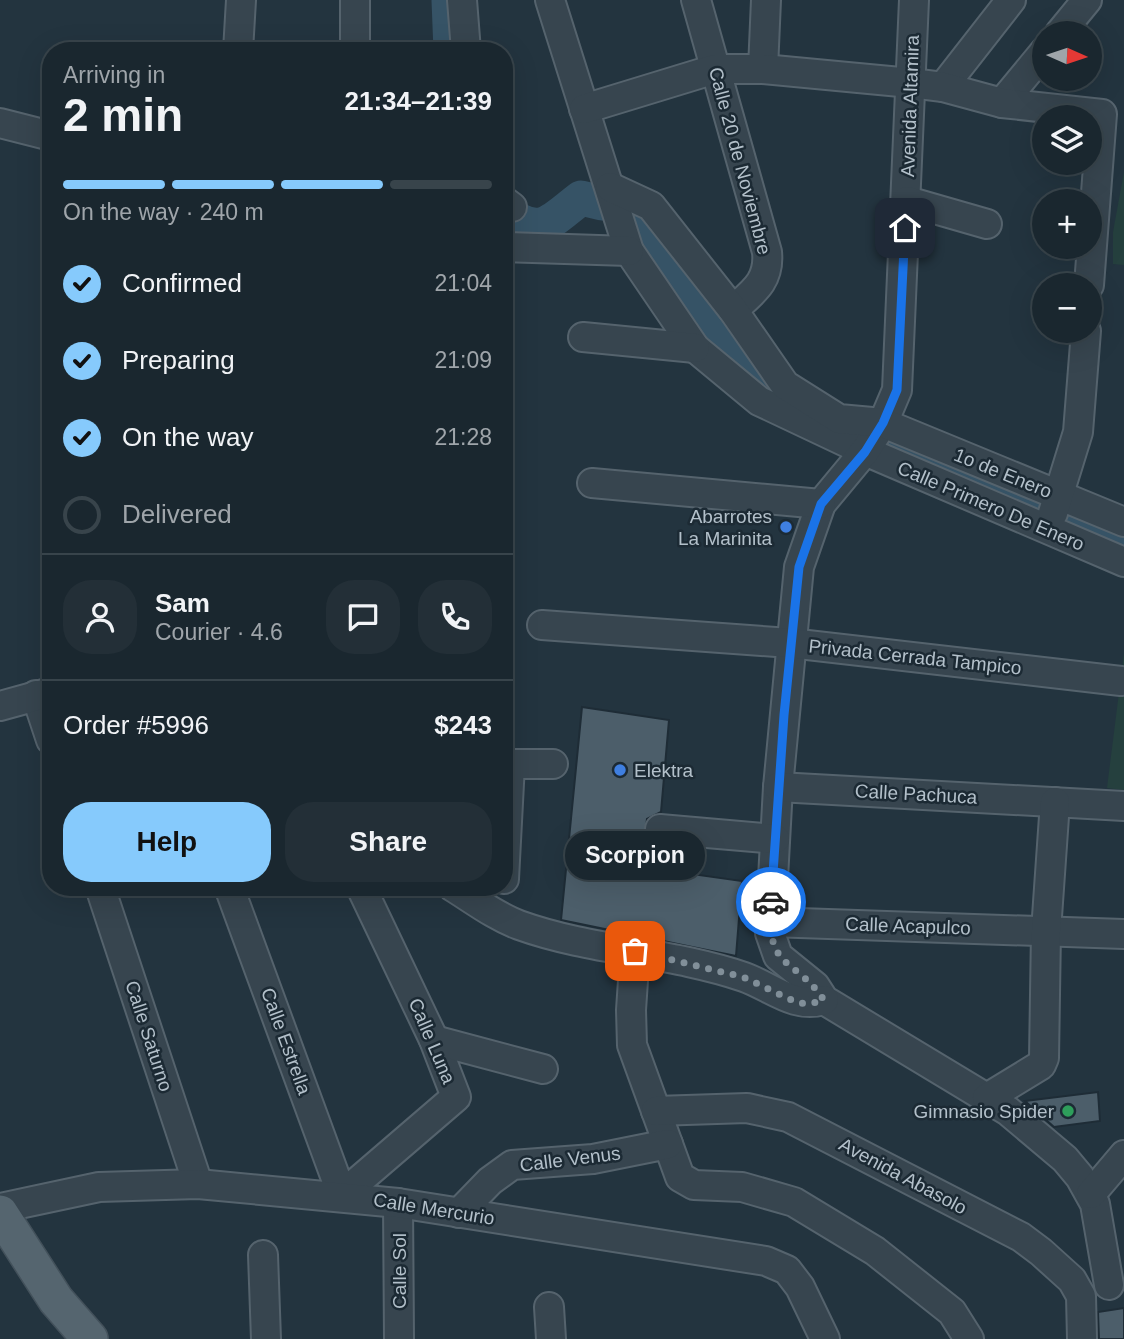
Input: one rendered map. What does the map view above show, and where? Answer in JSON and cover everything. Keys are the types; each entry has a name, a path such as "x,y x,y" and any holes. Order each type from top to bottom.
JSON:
{"main road":[{"path":"0,1213 56,1300 90,1339"}],"street":[{"path":"239,42 241,0"},
{"path":"355,0 355,42"},
{"path":"462,0 465,42"},
{"name":"Calle Primero De Enero","path":"551,0 629,251 695,348 759,401 865,452 1052,513 1124,562"},
{"name":"Calle 20 de Noviembre","path":"696,0 767,252 769,268 762,282 733,310"},
{"path":"763,69 766,0"},
{"name":"Avenida Altamira","path":"824,1000 815,986 778,956 771,941 769,922 790,643 799,567 821,504 865,452 883,423 897,390 914,0"},
{"path":"943,87 1011,0"},
{"path":"1070,21 1087,0"},
{"path":"1002,103 1032,67"},
{"path":"584,109 715,69 763,69 943,87 1002,103 1102,114 1090,273"},
{"path":"0,123 42,134"},
{"path":"610,187 651,206 733,310 785,385 839,419 883,423"},
{"path":"907,201 987,224"},
{"path":"513,247 629,251"},
{"path":"583,337 695,348"},
{"path":"1052,513 1078,432 1085,343"},
{"name":"1o de Enero","path":"883,423 1052,513 1124,522"},
{"path":"592,483 821,504"},
{"name":"Privada Cerrada Tampico","path":"542,625 790,643 1121,681"},
{"path":"0,706 42,694"},
{"path":"513,764 553,764"},
{"name":"Calle Pachuca","path":"778,787 1124,806"},
{"path":"987,1098 1041,1065 1044,1058 1046,931 1055,802"},
{"path":"660,830 775,839"},
{"name":"Calle Saturno","path":"103,896 198,1184"},
{"name":"Calle Estrella","path":"232,896 342,1195"},
{"name":"Calle Luna","path":"342,1195 456,1097 434,1040 366,896"},
{"path":"468,896 502,917 535,930 743,977 798,1003 810,1004 824,1000 987,1098 1025,1124 1065,1158 1091,1194 1098,1215 1117,1289 1081,1296 1082,1339"},
{"path":"502,917 503,896"},
{"name":"Calle Acapulco","path":"769,922 1124,934"},
{"path":"635,951 631,1010 632,1045 680,1177 685,1182 742,1186 794,1202 875,1251 952,1312 969,1339"},
{"path":"434,1040 543,1069"},
{"name":"Avenida Abasolo","path":"656,1111 747,1108 799,1121 1021,1237 1062,1270 1081,1296"},
{"name":"Calle Venus","path":"459,1213 490,1181 512,1165 593,1159 668,1144"},
{"path":"1091,1194 1124,1155"},
{"name":"Calle Mercurio","path":"0,1208 99,1187 198,1184 342,1195 766,1261 787,1270 800,1287 825,1339"},
{"name":"Calle Sol","path":"398,1203 399,1339"},
{"path":"263,1255 266,1339"},
{"path":"549,1307 551,1339"}],"green space":[{"path":"1124,172 1124,265 1113,264 1113,232"},
{"path":"1124,653 1124,790 1107,788"}],"building":[{"path":"582,707 669,720 661,812 647,819 645,835 658,846 656,869 742,881 736,956 561,920"},
{"name":"Gimnasio Spider","path":"1098,1092 1100,1121 1054,1127 1025,1101"},
{"path":"1124,1308 1124,1339 1099,1339 1098,1312"}],"waterway":[{"path":"449,0 451,42"},
{"path":"513,217 527,224 544,224 581,198 602,203"},
{"path":"628,224 703,322 793,407 855,433 891,442 1122,548"}],"way so far":[{"path":"635,951 694,963 743,977 798,1003 810,1004 824,1000 815,986 791,969 774,949 769,922 771,902"}],"place":[{"name":"Abarrotes La Marinita","path":"786,527"},
{"name":"Elektra","path":"620,770"},
{"name":"Scorpion","path":"635,951"},
{"name":"Gimnasio Spider","path":"1068,1111"}],"route":[{"path":"771,902 790,643 799,567 821,504 865,452 883,423 897,390 905,228"}]}
